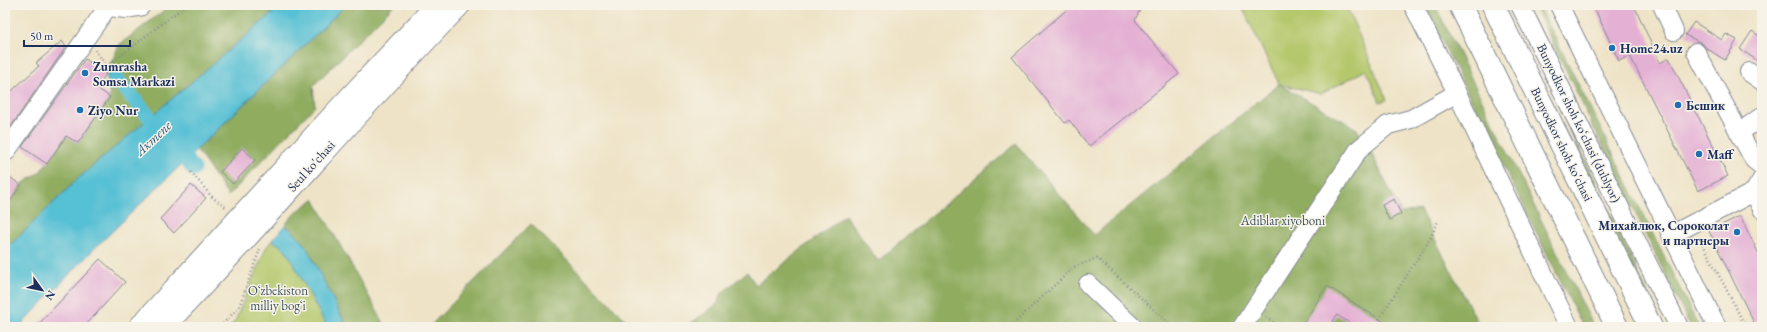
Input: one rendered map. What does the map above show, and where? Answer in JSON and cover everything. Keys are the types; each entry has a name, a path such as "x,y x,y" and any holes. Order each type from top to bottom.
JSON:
{"main road":[{"path":"109,5 126,7 139,5"},
{"name":"Seul ko'chasi","path":"263,206 436,5"},
{"name":"Seul ko'chasi","path":"140,327 241,220 263,206 351,120 459,5"},
{"path":"1460,5 1617,327"},
{"name":"Bunyodkor shoh ko'chasi","path":"1493,5 1651,327"},
{"name":"Seul ko'chasi","path":"163,327 241,220"}],"street":[{"path":"5,153 109,5"},
{"path":"1413,5 1457,92 1569,327"},
{"name":"Bunyodkor shoh koʻchasi (dublyor)","path":"1520,5 1679,327"},
{"path":"1559,5 1717,327"},
{"path":"1662,5 1674,31"},
{"path":"1696,52 1754,160 1762,166"},
{"path":"1242,327 1359,149 1388,125 1411,119 1457,92"},
{"path":"1739,133 1762,116"},
{"path":"1671,235 1693,224 1758,186 1762,209"},
{"path":"1088,284 1133,327"}],"path":[{"path":"107,66 186,5"},
{"path":"86,38 107,66 111,77"},
{"path":"191,172 213,198 241,220"},
{"path":"1379,319 1430,239 1438,221"},
{"path":"1693,224 1746,327"}],"green space":[{"path":"171,5 282,5 80,177 5,250 5,209 21,185 40,172 66,136 78,143 110,97 106,74 119,45"},
{"path":"346,5 394,5 313,86 315,106 228,196 197,150"},
{"path":"1241,5 1346,5 1387,100 1380,102 1366,70 1321,94 1279,84"},
{"path":"1424,5 1435,5 1594,327 1583,327"},
{"path":"1534,5 1539,5 1699,327 1691,327"},
{"name":"Adiblar xiyoboni","path":"1279,84 1357,129 1370,150 1401,213 1420,210 1480,327 686,327 717,304 722,293 747,272 756,285 845,215 878,261 1016,144 1094,235"},
{"path":"1552,88 1663,327 1657,327 1634,281"},
{"path":"314,199 386,327 347,327 307,248 285,225 295,213"},
{"path":"531,224 633,327 429,327"},
{"name":"Oʻzbekiston milliy bogʻi","path":"272,240 284,248 290,257 327,327 229,327 235,321 266,248"}],"water":[{"name":"Актепе","path":"282,5 346,5 93,250 19,327 5,327 5,250 80,177"},
{"path":"285,225 300,238 307,248 347,327 327,327 290,257 284,248 272,240"}],"building":[{"path":"1072,5 1135,5 1140,10 1135,20 1179,74 1089,146 1069,120 1065,123 1012,57"},
{"path":"1593,5 1634,5 1660,63 1669,58 1728,176 1698,191 1630,56 1619,61"},
{"path":"1694,22 1722,40 1726,34 1737,40 1725,60 1706,48 1702,43 1685,35"},
{"path":"1752,31 1762,38 1762,54 1758,61 1740,49"},
{"path":"62,41 66,47 5,135 5,97 39,66 36,63"},
{"path":"85,59 106,74 97,88 110,97 78,143 66,136 47,164 22,147"},
{"path":"242,148 255,160 233,184 220,172"},
{"path":"5,174 21,185 5,209"},
{"path":"191,185 206,198 174,233 160,219"},
{"path":"1394,199 1401,214 1389,220 1382,205"},
{"path":"1740,216 1762,260 1762,327 1756,327 1709,231"},
{"path":"100,259 125,282 84,327 36,327"},
{"path":"1327,286 1392,327 1356,327 1337,315 1329,327 1301,327"}],"waterway":[{"name":"Актепе","path":"114,76 194,169"}],"place":[{"name":"Home24.uz","path":"1612,48"},
{"name":"Zumrasha Somsa Markazi","path":"85,73"},
{"name":"Бешик","path":"1678,105"},
{"name":"Ziyo Nur","path":"80,110"},
{"name":"Maff","path":"1699,154"},
{"name":"Михайлюк, Сороколат и партнеры","path":"1737,232"}]}
